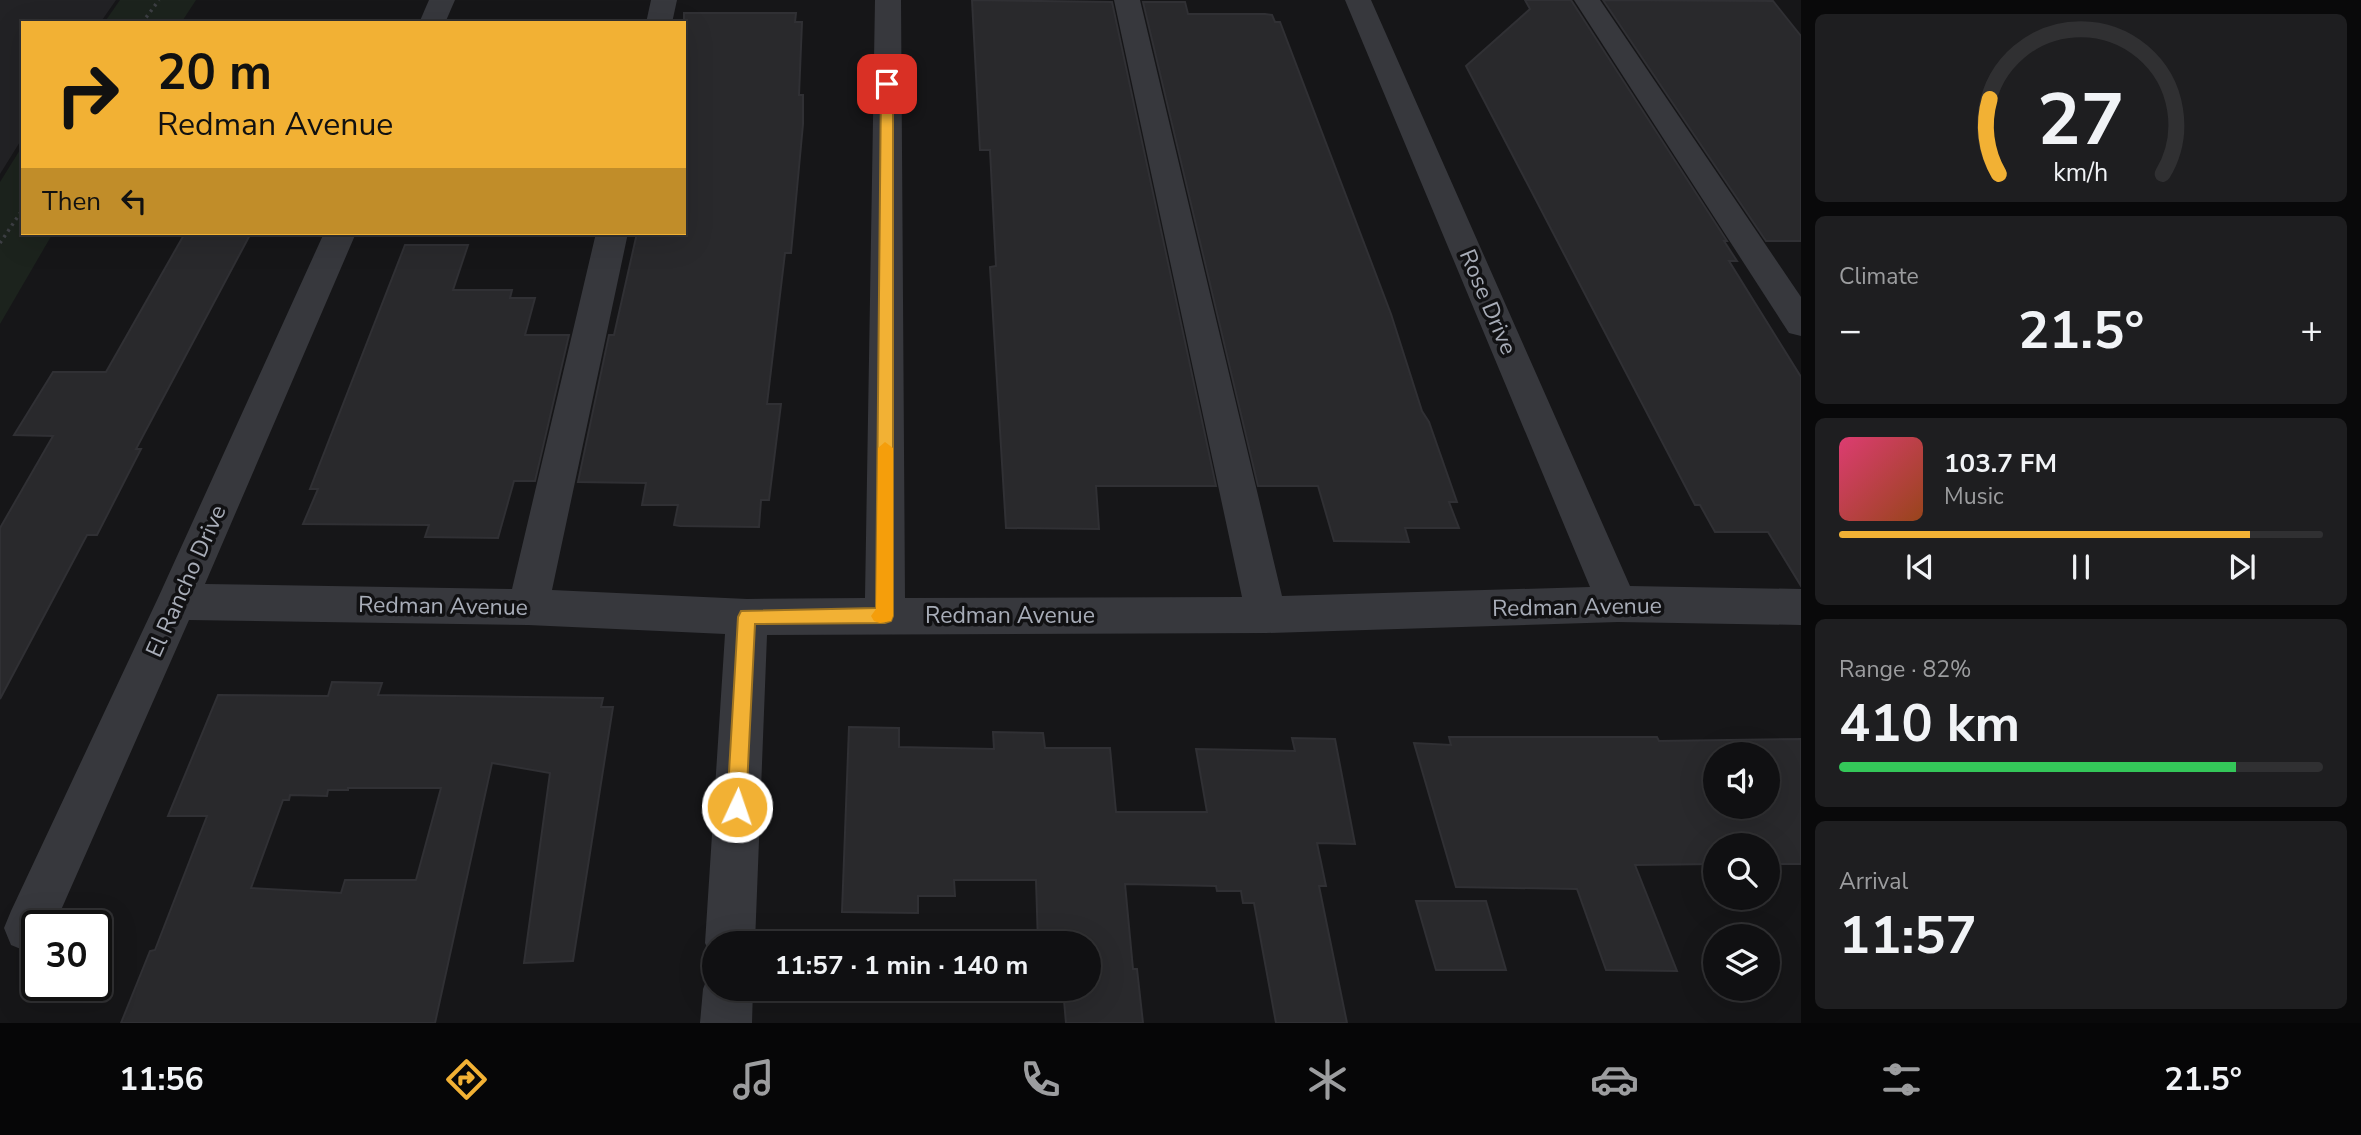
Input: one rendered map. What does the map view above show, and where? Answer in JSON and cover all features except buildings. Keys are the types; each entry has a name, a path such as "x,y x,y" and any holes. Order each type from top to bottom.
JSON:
{"street":[{"path":"433,21 442,0"},
{"path":"659,21 664,0"},
{"path":"885,616 888,0"},
{"path":"1127,0 1266,615"},
{"name":"Rose Drive","path":"1358,0 1618,604"},
{"path":"1587,0 1801,324"},
{"name":"El Rancho Drive","path":"36,910 177,602 339,235"},
{"path":"528,607 612,235"},
{"name":"Redman Avenue","path":"177,602 528,607 747,617 1266,615 1618,604 1801,607"},
{"path":"731,931 747,617"},
{"path":"726,1023 727,1001"}],"path":[{"path":"143,21 159,0"},
{"path":"0,243 21,212"}],"shaded area":[{"path":"0,0 116,0 101,21 21,21 21,140 0,174"},
{"path":"120,0 196,0 182,21 105,21"},
{"path":"21,148 21,235 52,235 0,324 0,182"}],"slow traffic":[{"path":"880,616 885,616 885,448"}],"route":[{"path":"737,807 747,617 885,616 887,84"}]}
